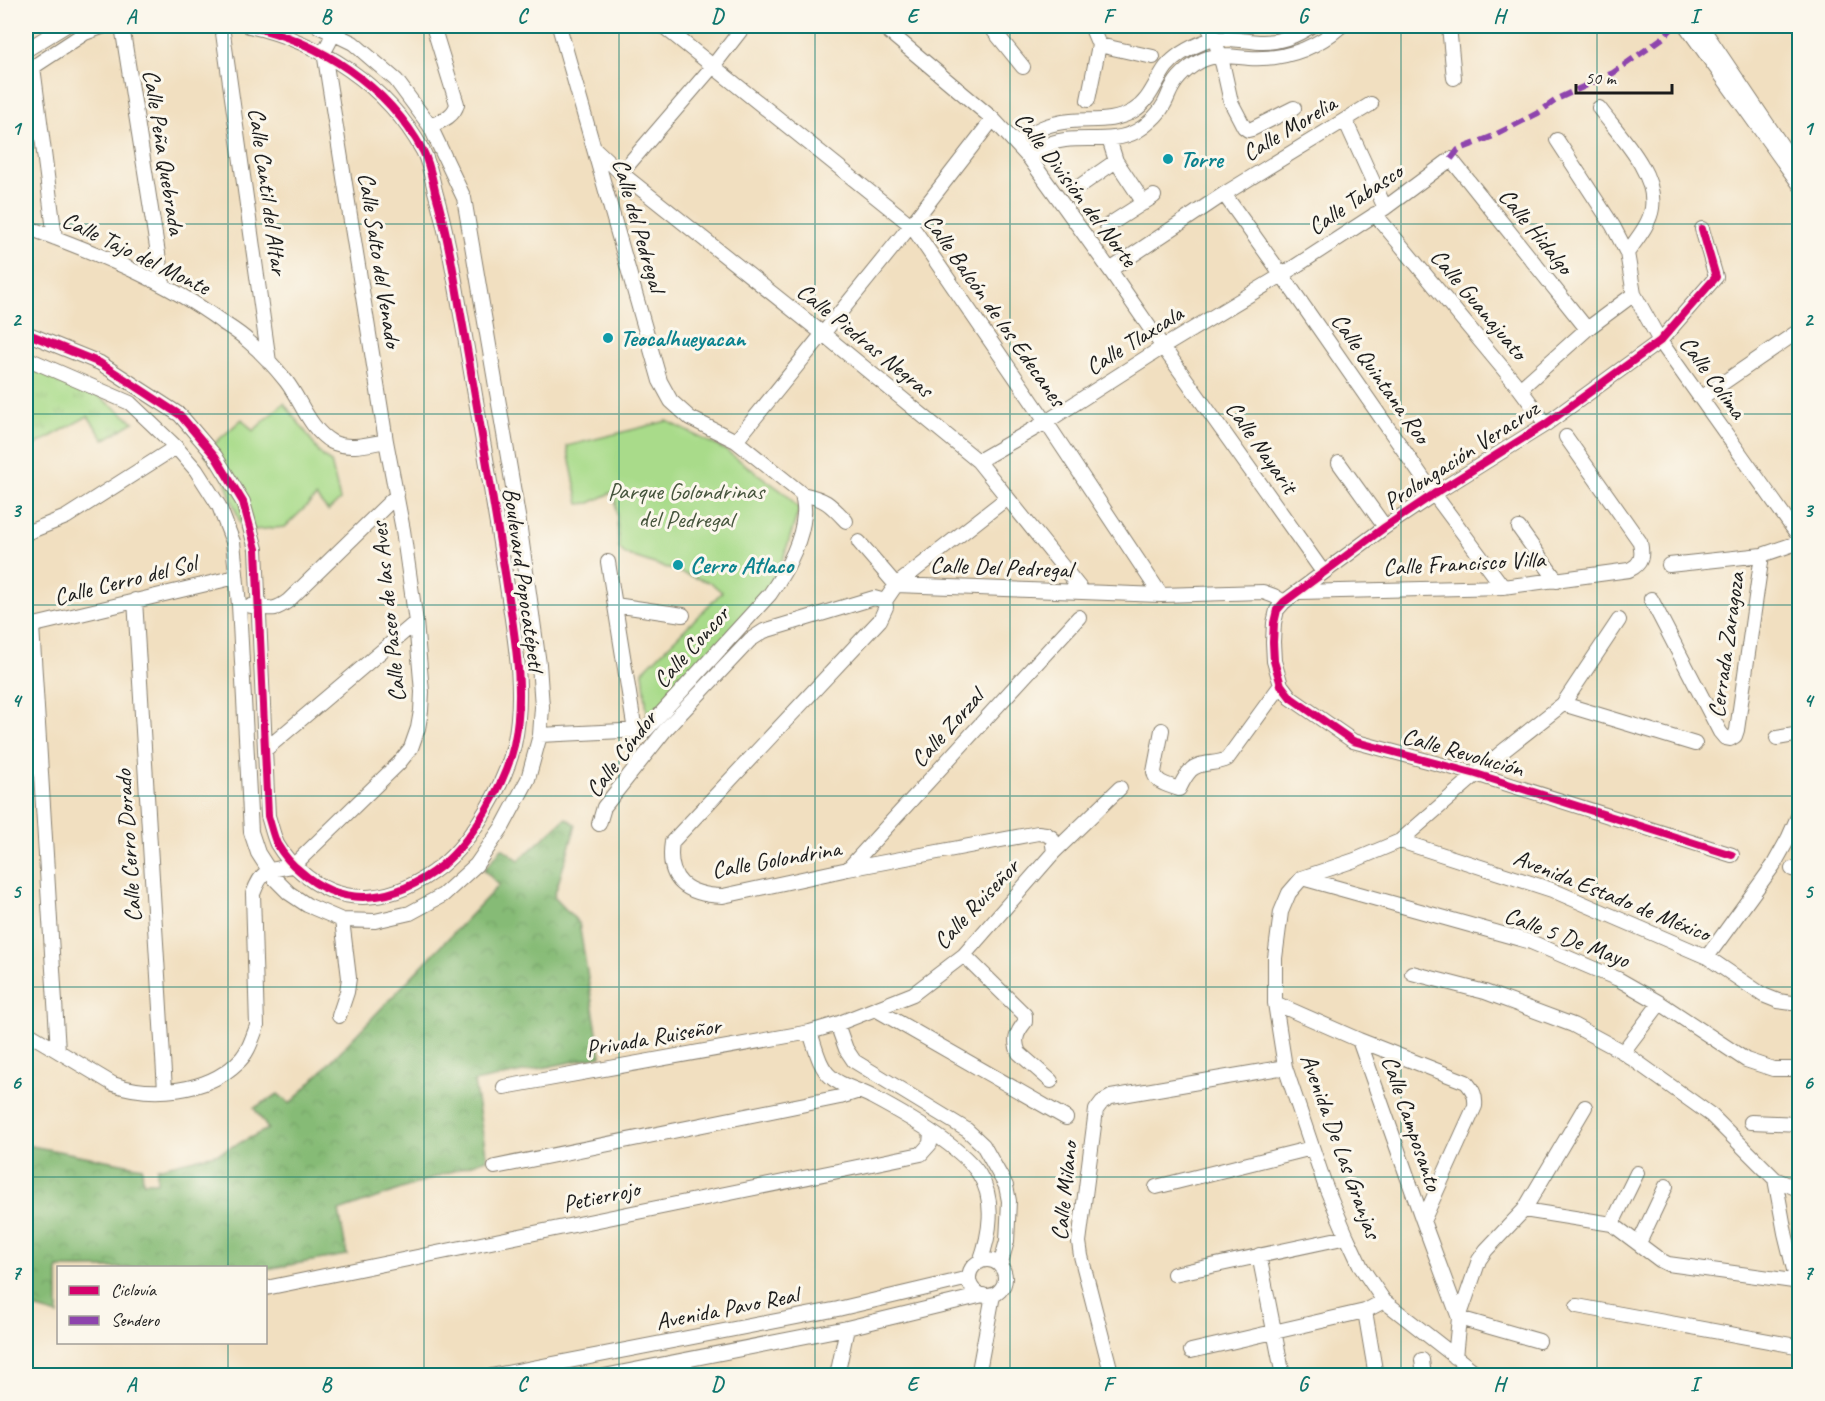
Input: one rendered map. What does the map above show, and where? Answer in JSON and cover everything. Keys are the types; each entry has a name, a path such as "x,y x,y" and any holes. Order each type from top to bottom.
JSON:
{"street":[{"path":"26,50 65,26"},
{"path":"55,238 29,70 85,33 105,26"},
{"name":"Calle Peña Quebrada","path":"122,26 163,285"},
{"name":"Calle Cantil del Altar","path":"222,26 269,362"},
{"name":"Boulevard Popocatépetl","path":"26,333 100,363 180,415 215,456 243,502 256,549 268,816 276,843 293,866 311,881 346,896 378,897 421,881 443,864 473,831 501,782 513,747 519,711 518,664 496,513 444,224 425,153 399,113 346,67 324,52 249,26"},
{"name":"Boulevard Popocatépetl","path":"26,358 130,403 176,447 196,470 219,506 233,545 239,605 251,832 258,853 274,878 289,893 307,905 342,920 375,921 410,913 443,895 476,865 503,826 528,779 540,735 542,706 539,664 519,522 464,198 430,126 396,80 353,43 318,26"},
{"path":"430,126 451,116 457,104 433,26"},
{"name":"Calle del Pedregal","path":"559,26 660,381 671,401 690,418 736,441 802,494 829,502 846,521"},
{"name":"Calle Balcón de los Edecanes","path":"663,26 911,225 1161,595"},
{"path":"621,173 713,66 744,26"},
{"name":"Calle División del Norte","path":"882,26 993,119 1017,144 1110,270 1163,347"},
{"path":"990,26 1023,67"},
{"path":"1088,100 1099,45 1091,26"},
{"path":"1208,26 1220,56 1231,102 1244,128 1252,129 1294,108"},
{"path":"1017,144 1034,131 1044,127 1071,121 1111,119 1121,117 1136,109 1149,97 1168,65 1186,51 1206,41 1228,38 1261,42 1277,40 1292,36 1311,26"},
{"path":"1030,159 1044,147 1057,142 1109,139 1136,131 1162,108 1173,86 1182,75 1206,58 1285,56 1302,51 1321,41 1341,26"},
{"path":"1449,26 1454,78"},
{"path":"1686,26 1800,185"},
{"path":"1701,26 1800,171"},
{"path":"324,52 334,33"},
{"path":"1099,45 1153,57"},
{"name":"Calle Salto del Venado","path":"324,52 386,441 397,495"},
{"name":"Calle Morelia","path":"1110,270 1224,194 1371,104"},
{"path":"1599,108 1642,165 1650,187 1652,208 1649,218 1628,253"},
{"path":"736,441 911,225 993,119"},
{"name":"Calle Guanajuato","path":"1344,120 1380,211 1546,424"},
{"path":"1071,121 1073,140"},
{"path":"1107,226 1149,199 1116,161 1109,139"},
{"name":"Calle Colima","path":"1557,140 1628,253 1634,294 1660,341 1800,540"},
{"name":"Calle Piedras Negras","path":"594,148 621,173 978,461 1083,592"},
{"name":"Calle Tabasco","path":"1282,275 1380,211 1451,159"},
{"name":"Calle Hidalgo","path":"1451,159 1587,329"},
{"path":"1077,188 1116,161"},
{"name":"Calle Quintana Roo","path":"1224,194 1434,494 1503,587"},
{"name":"Calle Tajo del Monte","path":"26,226 163,285 208,311 248,340 269,362 286,381 319,431 332,441 345,446 358,446 386,441"},
{"name":"Prolongación Veracruz","path":"1284,602 1385,527 1546,424 1660,341 1716,277 1702,229"},
{"name":"Calle Tlaxcala","path":"978,461 1046,422 1163,347 1282,275"},
{"path":"1520,389 1587,329 1634,294"},
{"path":"1701,398 1800,330"},
{"name":"Calle Nayarit","path":"1163,347 1323,572"},
{"name":"Calle Francisco Villa","path":"1300,592 1503,587 1557,581 1636,567 1641,561 1640,542 1566,437"},
{"path":"26,533 66,517 176,447"},
{"path":"1339,463 1385,527"},
{"name":"Calle Concor","path":"641,730 770,594 793,553 802,527 804,512 802,494"},
{"path":"239,605 258,606 269,610 288,601 397,495"},
{"name":"Calle Paseo de las Aves","path":"293,866 399,763 411,748 418,729 422,692 416,622 397,495"},
{"name":"Calle Golondrina","path":"1007,498 896,585 885,601 886,607 880,620 672,842 671,866 680,882 694,892 723,896 848,869 1038,833 1052,838 1054,852"},
{"path":"1519,528 1557,581"},
{"path":"233,545 253,540"},
{"path":"1669,565 1762,555 1800,540"},
{"name":"Calle Del Pedregal","path":"859,542 896,585 1161,595 1263,592 1284,602"},
{"name":"Cerrada Zaragoza","path":"1651,599 1720,732 1725,738 1730,739 1737,730 1762,555"},
{"path":"608,562 641,730"},
{"name":"Calle Cerro del Sol","path":"29,626 236,577"},
{"name":"Calle Cóndor","path":"599,824 604,807 666,729 757,635 874,598 885,601"},
{"name":"Calle Cerro Dorado","path":"135,600 165,1090"},
{"path":"1162,730 1154,772 1158,781 1179,789 1190,771 1196,766 1227,759 1281,685 1274,661 1273,642 1277,610 1284,602"},
{"path":"615,605 683,615"},
{"name":"Calle Zorzal","path":"848,869 1079,617"},
{"path":"1302,878 1355,860 1400,841 1476,774 1563,704 1618,620"},
{"path":"265,750 416,622"},
{"path":"29,626 58,1050"},
{"path":"518,664 539,664"},
{"name":"Calle Revolución","path":"1281,685 1291,698 1353,741 1476,774 1732,855"},
{"path":"1563,704 1695,744"},
{"path":"540,735 666,729"},
{"path":"1777,738 1800,734"},
{"path":"513,747 519,754 525,756 535,754"},
{"name":"Calle Ruiseñor","path":"810,1032 877,1010 913,994 964,955 1054,852 1120,788"},
{"path":"1707,957 1773,866 1800,812"},
{"name":"Avenida Estado de México","path":"1400,841 1552,890 1707,957 1763,995 1778,1001 1800,1003"},
{"path":"26,1032 113,1084 127,1089 184,1090 221,1075 238,1063 251,1044 257,1026 253,894 258,879 269,870 293,866"},
{"name":"Calle 5 De Mayo","path":"1302,878 1531,942 1618,979 1660,1003 1746,1060 1773,1069 1800,1069"},
{"name":"Avenida De Las Granjas","path":"1302,878 1289,893 1281,912 1275,958 1275,1003 1285,1067 1325,1185 1361,1267 1384,1300 1455,1357 1462,1370 1480,1376"},
{"path":"339,1016 349,978 342,920"},
{"path":"964,955 1025,1015 1026,1019 1017,1032 1016,1048 1051,1081"},
{"path":"1412,973 1485,992 1573,1025 1623,1052 1711,1114 1775,1179 1800,1190"},
{"name":"Calle Camposanto","path":"1275,1003 1359,1040 1466,1082 1476,1097 1475,1106 1423,1221"},
{"path":"1623,1052 1660,1003"},
{"path":"877,1010 1066,1118"},
{"path":"837,1024 846,1049 854,1061 967,1130 983,1145 1002,1178 1009,1201 1007,1241 1000,1266"},
{"path":"810,1032 821,1063 831,1077 931,1132 970,1162 981,1176 990,1213 986,1246 980,1262"},
{"name":"Privada Ruiseñor","path":"504,1087 810,1032"},
{"name":"Calle Camposanto","path":"1359,1040 1459,1318"},
{"name":"Calle Milano","path":"1112,1376 1079,1242 1096,1110 1102,1102 1111,1097 1285,1067"},
{"path":"495,1167 840,1097 859,1091"},
{"path":"1455,1357 1459,1318 1479,1260 1524,1210 1585,1107"},
{"path":"1751,1122 1800,1124"},
{"name":"Petierrojo","path":"267,1288 921,1154 930,1144 931,1132"},
{"path":"1156,1187 1312,1148"},
{"path":"1612,1224 1637,1173"},
{"path":"1524,1210 1612,1224 1668,1264 1798,1285 1775,1179"},
{"path":"1639,1243 1666,1186"},
{"path":"1174,1275 1347,1236"},
{"path":"1259,1254 1283,1376"},
{"path":"987,1261 1000,1266 1005,1279 1004,1286 999,1292 988,1295 973,1289 969,1278 975,1266 987,1261"},
{"name":"Avenida Pavo Real","path":"491,1376 838,1309 969,1278"},
{"path":"978,1376 988,1295"},
{"name":"Avenida Pavo Real","path":"604,1376 847,1328 988,1295"},
{"path":"1191,1351 1365,1311 1384,1300"},
{"path":"1577,1306 1800,1348"},
{"path":"1365,1311 1376,1376"},
{"path":"1459,1318 1539,1341"},
{"path":"837,1376 847,1328"},
{"name":"Calle Milano","path":"1103,1376 1107,1355"},
{"path":"1422,1360 1424,1376"}],"green space":[{"path":"26,367 89,389 134,422 104,440 88,416 26,450"},
{"path":"284,403 320,453 331,462 340,500 328,511 316,497 285,527 243,531 224,478 204,453 242,419 253,431"},
{"name":"Parque Golondrinas del Pedregal","path":"667,421 725,450 787,495 799,509 784,556 761,603 648,723 643,671 722,592 711,583 625,554 619,548 615,491 590,503 579,504 567,446"},
{"path":"566,818 576,825 554,897 579,923 601,1056 474,1082 487,1159 339,1211 347,1255 267,1269 267,1266 57,1266 57,1315 26,1306 26,1145 142,1167 143,1182 157,1182 157,1168 219,1153 268,1129 254,1108 278,1094 290,1104 499,885 484,870 502,848 519,860"}],"marked path":[{"path":"1451,159 1458,150 1491,137 1538,113 1559,98 1613,73 1664,37 1674,26"}],"cycle path":[{"path":"26,333 100,363 180,415 215,456 243,502 256,549 268,816 277,844 285,855 317,884 334,892 352,896 370,897 389,894 424,878 441,866 464,842 495,794 510,760 519,704 518,662 506,579 444,227 425,155 408,127 391,106 371,87 326,55 275,33 249,26"},
{"path":"1702,229 1716,277 1660,341 1546,424 1385,527 1284,602 1277,610 1273,642 1274,661 1281,685 1291,698 1353,741 1476,774 1732,855"}],"place":[{"name":"Torre","path":"1168,159"},
{"name":"Teocalhueyacan","path":"608,338"},
{"name":"Cerro Atlaco","path":"678,565"}]}
